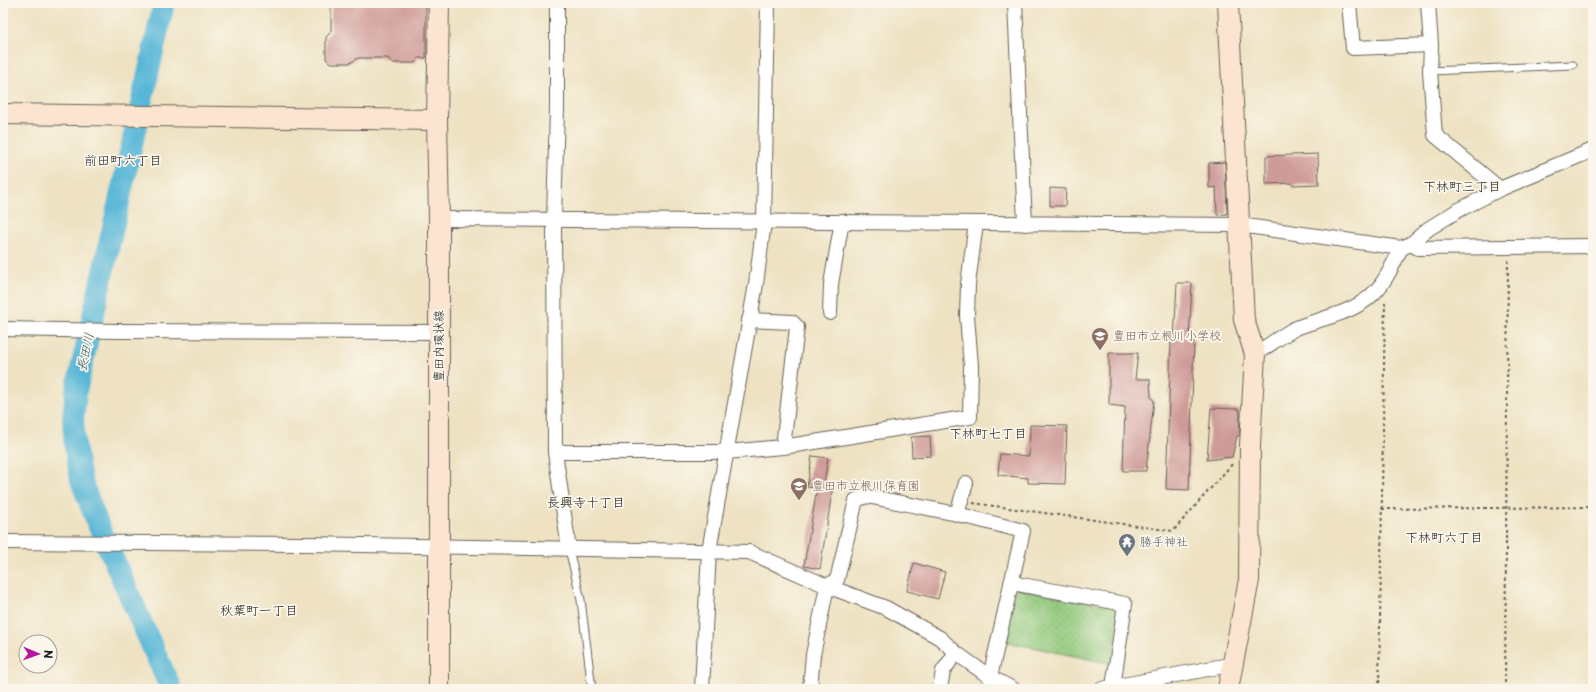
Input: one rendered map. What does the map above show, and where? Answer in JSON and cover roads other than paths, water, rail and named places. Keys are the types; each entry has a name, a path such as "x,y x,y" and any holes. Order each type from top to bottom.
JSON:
{"street":[{"name":"豊田内環状線","path":"439,3 437,120 439,219 439,689"},
{"path":"557,3 557,108 554,220 555,452 569,549"},
{"path":"702,689 710,551 764,222 768,3"},
{"path":"1015,3 1025,224"},
{"path":"1228,3 1244,320 1255,354 1250,445 1249,580 1228,689"},
{"path":"1349,3 1353,48 1430,45"},
{"path":"1428,3 1434,135 1500,189"},
{"path":"3,114 437,120"},
{"path":"1255,354 1294,329 1354,309 1375,293 1406,246 1457,211 1500,189 1593,150"},
{"path":"439,219 1240,225 1418,248 1593,246"},
{"path":"830,313 831,284 842,221"},
{"path":"555,452 726,452 783,447 970,417 971,366 967,316 968,284 976,224"},
{"path":"749,320 792,322 797,327 783,447"},
{"path":"3,329 79,331 439,332"},
{"path":"959,508 966,483"},
{"path":"810,689 813,655 827,586 837,580 856,500 867,496 959,508 1023,531 990,676"},
{"path":"3,542 305,544 749,552 827,586 886,608 940,638 956,653 990,676 1013,689"},
{"path":"1012,583 1125,604 1107,688 1234,664"},
{"path":"940,689 944,670 956,653"}],"lane":[{"path":"1430,71 1573,65"},
{"path":"569,549 581,600 592,689"}],"waterway":[{"name":"長田川","path":"164,3 76,391 73,419 75,447 81,480 97,522 171,689"}],"place":[{"name":"豊田市立根川小学校","path":"1100,351"},
{"name":"豊田市立根川保育園","path":"799,501"},
{"name":"勝手神社","path":"1127,557"}],"district":[{"name":"前田町六丁目","path":"123,160"},
{"name":"下林町三丁目","path":"1462,186"},
{"name":"下林町七丁目","path":"988,433"},
{"name":"長興寺十丁目","path":"586,502"},
{"name":"下林町六丁目","path":"1444,537"},
{"name":"秋葉町一丁目","path":"259,610"}]}
